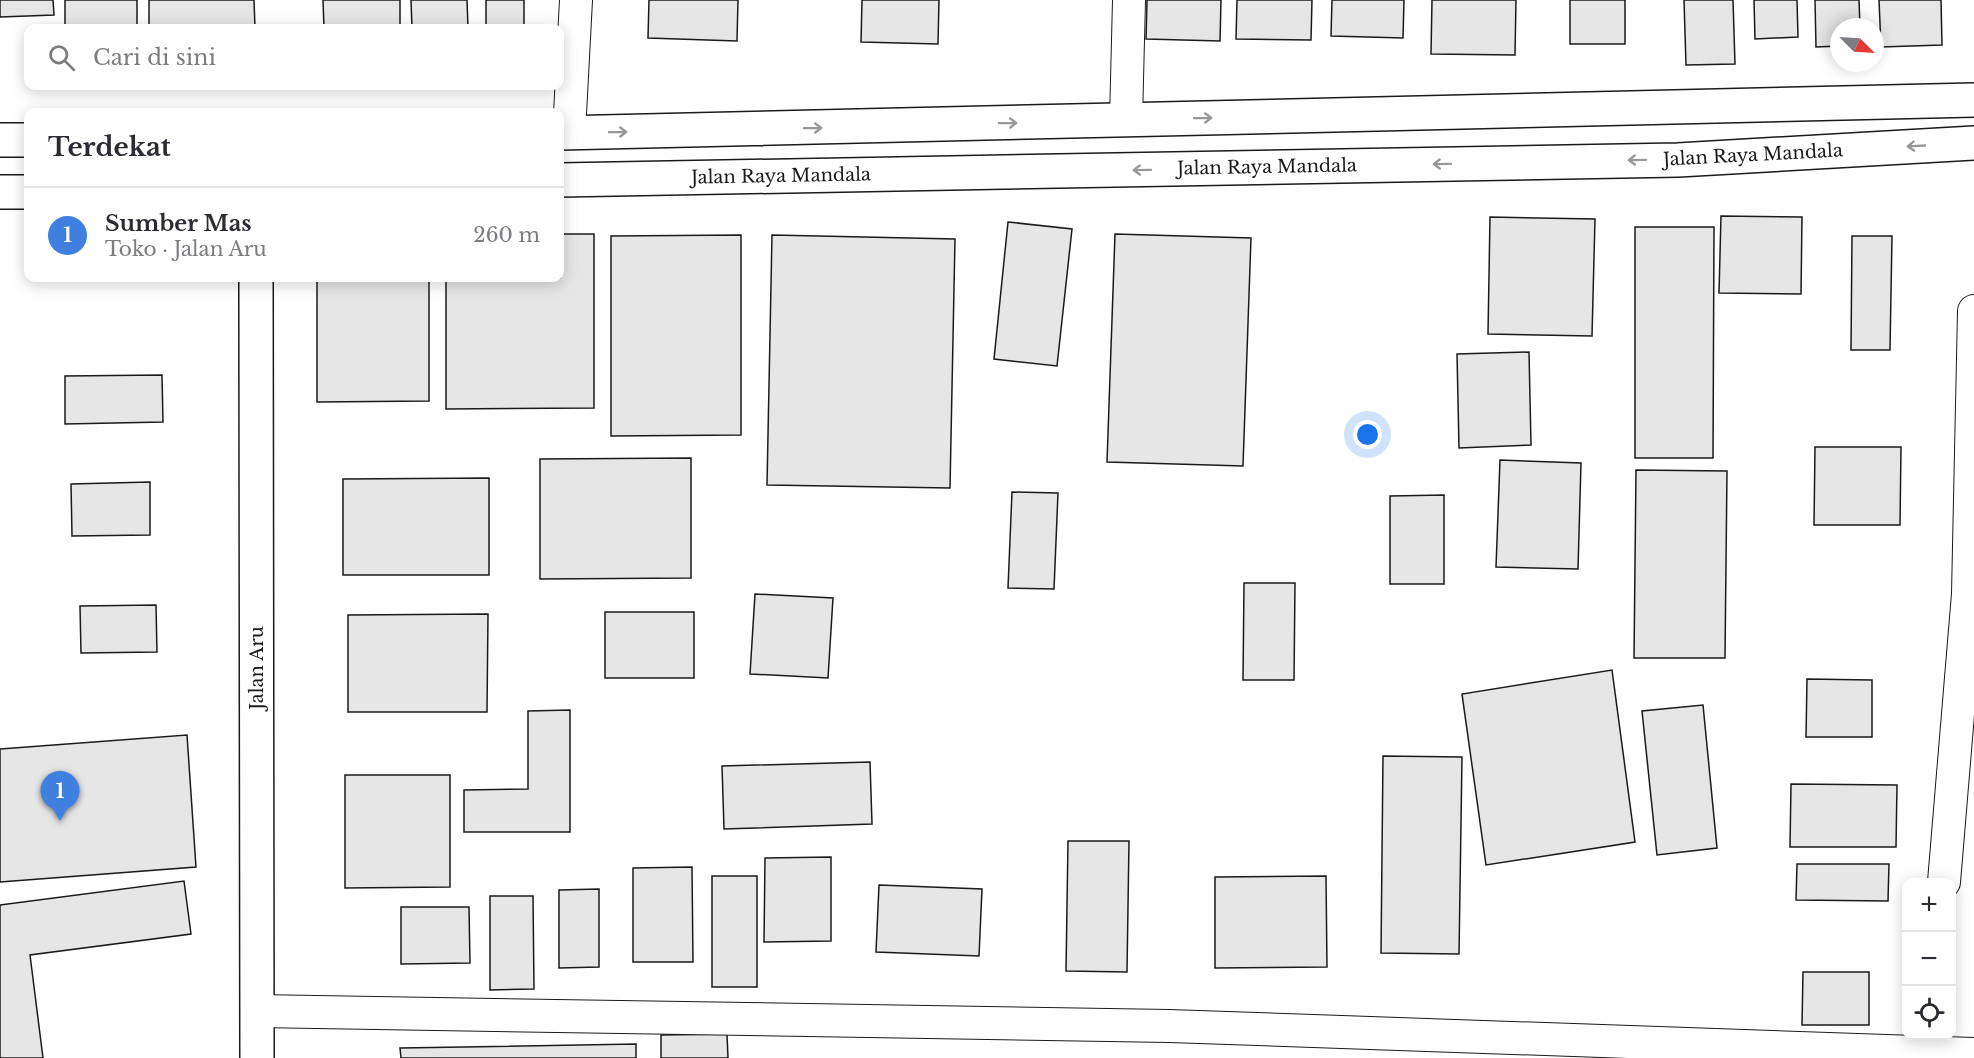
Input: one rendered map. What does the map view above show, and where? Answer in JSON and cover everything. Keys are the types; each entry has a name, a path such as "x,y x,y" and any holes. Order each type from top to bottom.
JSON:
{"main road":[{"path":"564,133 1974,100"},
{"path":"0,140 24,140"},
{"name":"Jalan Raya Mandala","path":"564,180 1678,159 1974,143"},
{"path":"0,192 24,192"},
{"name":"Jalan Aru","path":"256,282 257,1058"}],"street":[{"path":"564,133 576,0"},
{"path":"1126,120 1129,0"},
{"path":"1944,878 1968,594 1974,311"},
{"path":"257,1011 1169,1026 1929,1049 1974,1054"}],"building":[{"path":"0,0 53,0 54,15 0,17"},
{"path":"65,0 137,0 137,24 65,24"},
{"path":"149,0 254,0 255,24 149,24"},
{"path":"323,0 400,0 400,24 324,24"},
{"path":"411,0 467,0 468,24 412,24"},
{"path":"486,0 524,0 524,24 486,24"},
{"path":"649,0 738,0 737,41 648,38"},
{"path":"862,0 939,0 938,44 861,42"},
{"path":"1147,0 1221,0 1220,41 1146,39"},
{"path":"1237,0 1312,0 1311,40 1236,39"},
{"path":"1332,0 1404,0 1403,38 1331,36"},
{"path":"1432,0 1516,0 1515,55 1431,54"},
{"path":"1570,0 1625,0 1625,44 1570,44"},
{"path":"1684,0 1733,0 1735,64 1686,65"},
{"path":"1754,0 1797,0 1798,37 1755,39"},
{"path":"1815,0 1859,0 1860,18 1830,18 1830,46 1816,47"},
{"path":"1879,0 1941,0 1942,45 1884,47 1884,18 1880,18"},
{"path":"1721,216 1802,217 1801,294 1719,293"},
{"path":"1490,217 1595,219 1592,336 1488,334"},
{"path":"1008,222 1072,229 1057,366 994,359"},
{"path":"1635,227 1714,227 1713,458 1635,458"},
{"path":"564,234 594,234 594,408 446,409 446,282 564,282"},
{"path":"1115,234 1251,238 1243,466 1107,462"},
{"path":"741,235 741,435 611,436 611,236"},
{"path":"772,235 955,239 950,488 767,485"},
{"path":"1852,236 1892,236 1890,350 1851,350"},
{"path":"317,282 429,282 429,401 317,402"},
{"path":"1529,352 1531,445 1459,448 1457,354"},
{"path":"162,375 163,422 65,424 65,376"},
{"path":"1815,447 1901,447 1900,525 1814,525"},
{"path":"691,458 691,578 540,579 540,459"},
{"path":"1500,460 1581,463 1578,569 1496,567"},
{"path":"1636,470 1727,471 1725,658 1634,658"},
{"path":"489,478 489,575 343,575 343,479"},
{"path":"150,482 150,535 72,536 71,484"},
{"path":"1012,492 1058,493 1054,589 1008,588"},
{"path":"1444,495 1444,584 1390,584 1390,496"},
{"path":"1244,583 1295,583 1294,680 1243,680"},
{"path":"755,594 833,598 828,678 750,674"},
{"path":"156,605 157,652 81,653 80,606"},
{"path":"605,612 694,612 694,678 605,678"},
{"path":"488,614 487,712 348,712 348,615"},
{"path":"1612,670 1635,842 1486,865 1462,694"},
{"path":"1807,679 1872,680 1872,737 1806,737"},
{"path":"1703,705 1717,848 1657,855 1642,711"},
{"path":"570,710 570,832 464,832 464,790 528,789 528,711"},
{"path":"187,735 196,867 0,882 0,749"},
{"path":"1383,756 1462,757 1459,954 1381,953"},
{"path":"870,762 872,824 724,829 722,766"},
{"path":"345,775 450,775 450,887 345,888"},
{"path":"1791,784 1897,785 1896,847 1790,847"},
{"path":"1068,841 1129,841 1127,972 1066,971"},
{"path":"831,857 831,941 764,942 765,858"},
{"path":"1797,864 1889,864 1888,901 1796,900"},
{"path":"692,867 693,962 633,962 633,868"},
{"path":"712,876 757,876 757,987 712,987"},
{"path":"1326,876 1327,967 1215,968 1215,877"},
{"path":"184,881 191,934 30,955 43,1058 0,1058 0,905"},
{"path":"879,885 982,889 979,956 876,952"},
{"path":"599,889 599,967 559,968 559,890"},
{"path":"490,896 533,896 534,989 490,990"},
{"path":"401,907 469,907 470,963 401,964"},
{"path":"1803,972 1869,972 1869,1025 1802,1025"},
{"path":"727,1034 728,1058 661,1058 661,1035"},
{"path":"636,1044 636,1058 401,1058 400,1048"}],"place":[{"name":"Sumber Mas","path":"60,821"}]}
